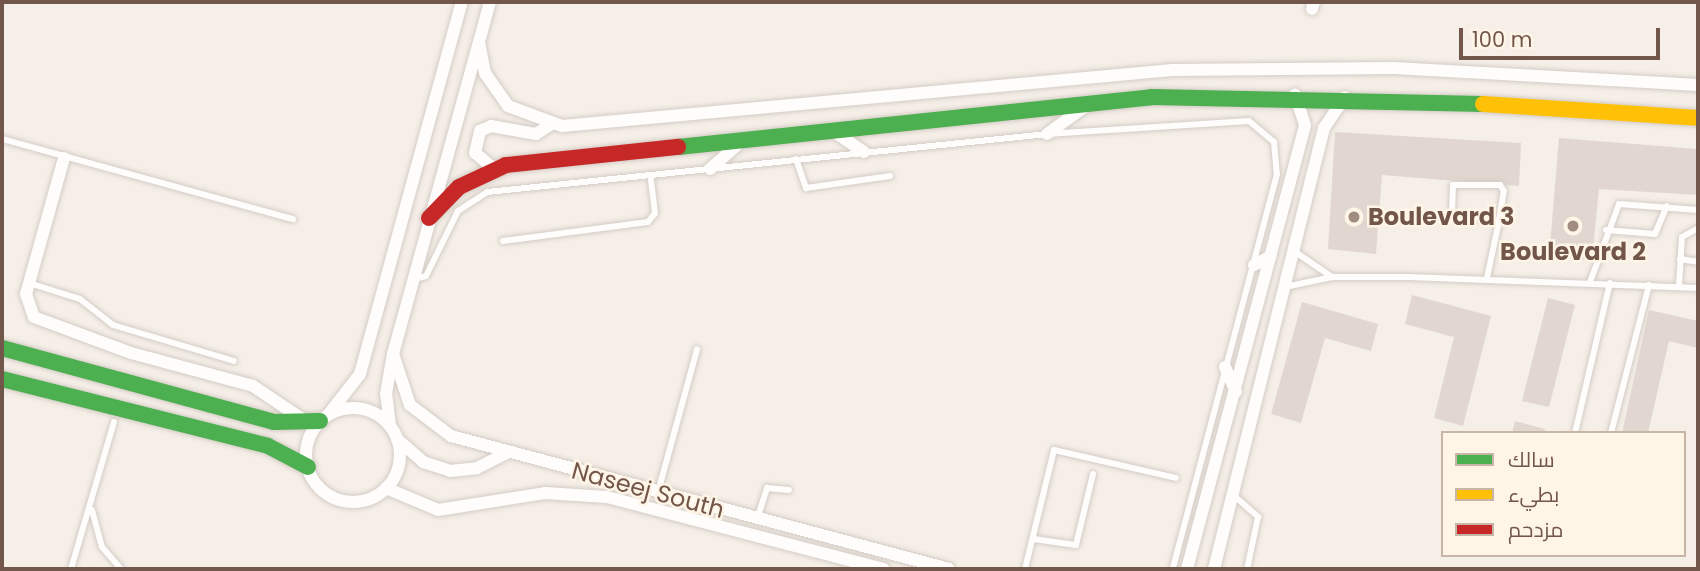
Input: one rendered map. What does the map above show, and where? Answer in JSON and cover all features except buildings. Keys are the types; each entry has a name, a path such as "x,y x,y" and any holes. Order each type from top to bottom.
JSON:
{"street":[{"path":"397,439 397,470 386,488 370,499 341,500 317,484 308,467 309,438 319,420 360,374 463,2"},
{"path":"490,2 429,218 393,354 386,394 390,425 397,439 423,462 450,471 477,468 507,453"},
{"path":"479,42 499,97 517,113 550,125 1161,71 1421,69 1698,85"},
{"path":"429,218 459,187 493,168 746,137 1090,103 1295,94 1698,118"},
{"path":"1187,569 1236,392 1306,116 1295,94"},
{"path":"1213,569 1327,121 1346,96"},
{"path":"1047,134 1090,103"},
{"path":"1306,116 1316,111 1327,121"},
{"path":"493,168 475,153 480,131 491,126 536,134 550,125"},
{"path":"830,128 864,152"},
{"path":"710,169 746,137"},
{"path":"64,158 29,282 26,307 37,319 253,386 319,420"},
{"path":"1254,264 1271,256"},
{"path":"2,348 274,422 319,420 356,408 390,425"},
{"name":"Naseej South","path":"393,354 404,396 425,420 507,453 948,569"},
{"path":"1225,366 1236,392"},
{"path":"2,379 268,446 308,467"},
{"path":"386,488 438,510 545,493 607,497 884,569"}],"lane":[{"path":"414,279 426,276 453,217 478,195 650,174 1047,134 1234,120 1257,125 1274,142 1278,166 1172,569"},
{"path":"2,139 293,219"},
{"path":"796,159 806,188 890,176"},
{"path":"503,241 648,222 654,213 650,174"},
{"path":"1487,278 1499,221 1500,185 1453,185 1452,214 1499,221"},
{"path":"1590,282 1606,230 1623,202 1698,210"},
{"path":"1606,230 1655,234 1667,206"},
{"path":"1679,286 1682,237 1698,228"},
{"path":"1294,251 1332,277"},
{"path":"1680,260 1698,262"},
{"path":"1285,287 1332,277 1487,278 1698,288"},
{"path":"29,282 80,299 113,325 234,361"},
{"path":"1575,431 1611,283"},
{"path":"1612,431 1649,285"},
{"path":"657,493 697,349"},
{"path":"71,569 92,505 114,422"},
{"path":"1025,569 1057,448 1176,478"},
{"path":"1034,539 1076,545 1093,474"},
{"path":"757,519 767,488 789,490"},
{"path":"1231,494 1258,517 1247,569"},
{"path":"92,505 102,547 121,569"}],"traffic: fast":[{"path":"678,147 1151,97 1483,104"},
{"path":"2,348 274,422 320,421"},
{"path":"2,379 268,446 308,467"}],"traffic: slow":[{"path":"1483,104 1698,118"}],"traffic: jam":[{"path":"429,218 459,187 506,165 678,147"}],"place":[{"name":"Boulevard 3","path":"1354,217"},
{"name":"Boulevard 2","path":"1573,226"}]}
